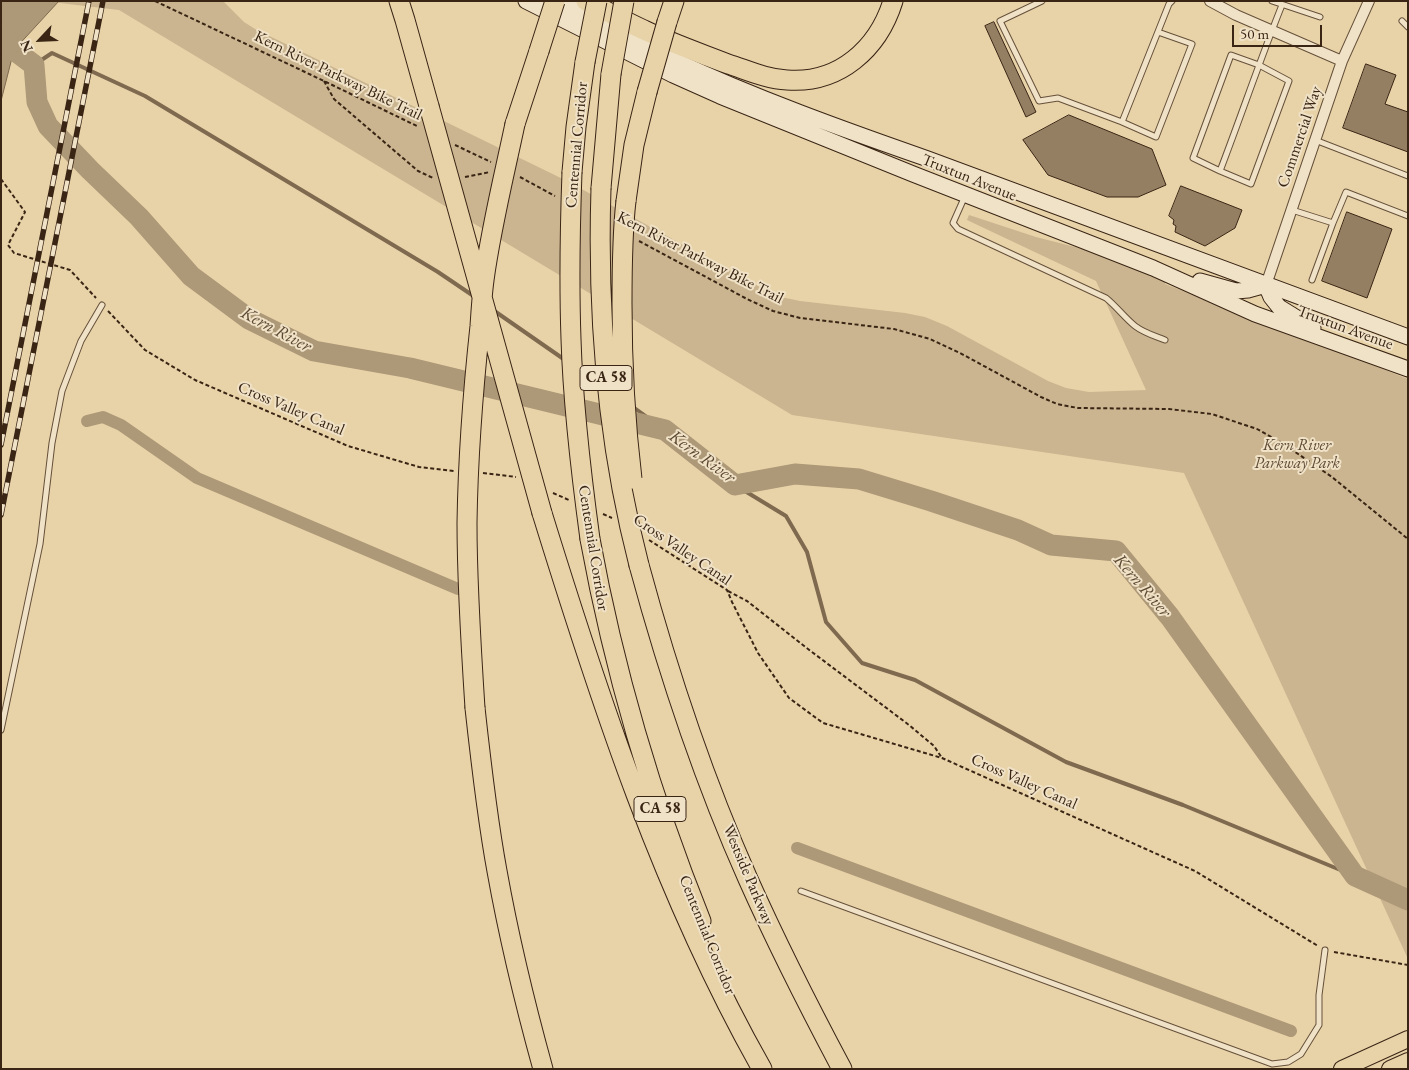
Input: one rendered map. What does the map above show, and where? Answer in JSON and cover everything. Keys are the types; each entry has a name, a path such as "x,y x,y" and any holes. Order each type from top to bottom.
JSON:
{"highway":[{"path":"398,1 542,513 602,702 648,826 703,955 726,1002 763,1069"},
{"path":"543,1069 517,968 499,881 484,785 475,708 468,570 468,514 470,429 484,281 515,124 555,1"},
{"path":"586,1 643,30 704,55 768,77 795,80 822,76 847,65 858,57 877,38 890,14 893,1"},
{"name":"Centennial Corridor","path":"597,1 585,62 576,127 570,229 571,340 578,450 590,539 599,592 618,671 658,805 696,910 763,1069"},
{"name":"Centennial Corridor","path":"624,1 611,74 600,188 599,268 606,384 615,449 622,494 642,567"},
{"path":"642,567 624,402 622,365 623,222 634,145 647,92 674,1"},
{"name":"Westside Parkway","path":"642,567 671,674 699,756 748,879 795,979 842,1069"}],"main road":[{"name":"Truxtun Avenue","path":"526,1 673,75 720,96 965,195 1153,268 1255,314 1336,342 1408,370"},
{"name":"Truxtun Avenue","path":"559,1 672,60 787,108 1408,337"},
{"path":"965,195 978,193 1044,217 1074,213"},
{"path":"1153,268 1236,291 1266,285 1271,298 1279,306 1336,342"},
{"path":"1342,1069 1408,1039"},
{"path":"1390,1069 1408,1061"}],"street":[{"path":"1210,1 1236,15 1342,61"},
{"name":"Commercial Way","path":"1266,285 1342,61 1368,1"}],"lane":[{"path":"1042,1 1000,21 1039,101 1058,98 1156,137 1192,44 1158,32"},
{"path":"1122,122 1169,4 1172,1"},
{"path":"1272,1 1320,17"},
{"path":"1220,171 1282,4"},
{"path":"1402,21 1408,27"},
{"path":"1231,56 1259,65 1289,81 1250,184 1220,171 1193,158 1231,56"},
{"path":"1315,140 1408,176"},
{"path":"1312,280 1346,192 1408,216"},
{"path":"965,195 953,222 958,229 1106,298 1136,326 1165,340"},
{"path":"1291,210 1333,223"},
{"path":"1,730 40,544 52,443 62,391 82,341 102,305"},
{"path":"801,891 1272,1064 1288,1062 1301,1054 1318,1025 1319,995 1325,950"}],"path":[{"name":"Kern River Parkway Bike Trail","path":"155,1 421,128"},
{"path":"324,81 334,99 418,171 431,178 439,178"},
{"path":"448,141 492,163"},
{"path":"464,177 492,172"},
{"path":"518,176 562,200"},
{"name":"Cross Valley Canal","path":"1,179 24,212 8,245 14,254 70,270 145,350 196,380 348,446 419,467 458,471"},
{"name":"Kern River Parkway Bike Trail","path":"632,238 774,311 800,318 894,329 930,338 1057,404 1078,408 1169,409 1212,414 1257,429 1282,443 1332,478 1408,539"},
{"path":"477,473 515,477"},
{"path":"551,492 569,500"},
{"name":"Cross Valley Canal","path":"596,511 613,519"},
{"name":"Cross Valley Canal","path":"646,538 727,590 758,653 789,698 823,723 942,758 1196,871 1325,950 1408,965"},
{"path":"727,590 747,601 909,724 934,746 942,758"}],"green space":[{"name":"Kern River Parkway Park","path":"1,1 223,1 244,22 255,29 567,181 767,291 781,297 800,301 925,317 947,326 1048,381 1066,388 1089,392 1146,390 1096,281 967,220 969,215 1036,237 1083,249 1166,281 1165,284 1408,379 1408,959 1184,473 792,415 119,10 51,2"}],"shaded area":[{"path":"1,1 59,1 14,50 1,101"}],"building":[{"path":"994,22 1036,112 1026,117 985,26"},
{"path":"1366,64 1396,75 1385,104 1408,112 1408,152 1343,128"},
{"path":"1069,115 1152,149 1166,185 1138,197 1107,197 1048,175 1023,140"},
{"path":"1181,186 1242,210 1235,228 1205,246 1175,232 1174,220 1169,216"},
{"path":"1347,212 1392,229 1367,298 1322,281"}],"waterway":[{"name":"Kern River","path":"1,33 14,50 34,65 37,102 48,126 139,217 191,276 249,319 314,351 410,368 665,430 735,485 795,474 859,479 1018,530 1051,545 1116,551 1170,617 1355,876 1408,900"},
{"path":"34,65 52,53 145,96 438,272 475,297"},
{"path":"493,310 565,360"},
{"path":"579,370 600,384"},
{"path":"633,407 665,430"},
{"path":"87,421 103,417 121,425 197,478 458,589"},
{"path":"735,485 786,516 807,552 826,622 862,663 915,680 1066,762 1183,805 1355,876"},
{"path":"797,848 1291,1031"}],"railway":[{"path":"1,445 89,1"},
{"path":"1,515 103,1"}]}
